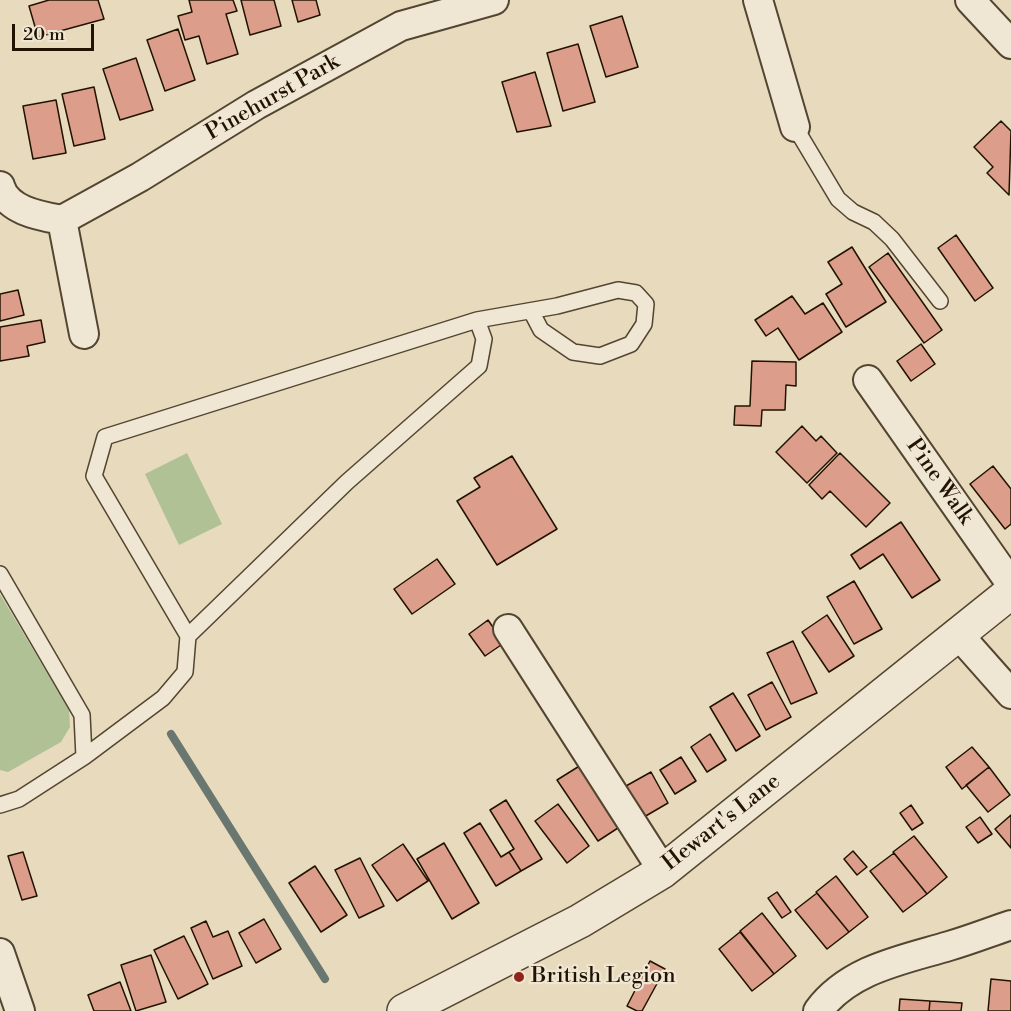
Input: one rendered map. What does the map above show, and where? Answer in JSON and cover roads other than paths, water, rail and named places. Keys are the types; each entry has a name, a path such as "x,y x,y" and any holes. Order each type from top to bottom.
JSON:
{"street":[{"name":"Pinehurst Park","path":"62,220 140,177 256,105 401,26 494,0"},
{"path":"758,0 795,127"},
{"path":"970,0 1011,44"},
{"path":"0,186 2,193 27,213 62,220 84,334"},
{"name":"Pine Walk","path":"868,380 1011,584"},
{"name":"Hewart's Lane","path":"404,1011 580,921 663,871 1011,592"},
{"path":"508,629 663,871"},
{"path":"957,633 1011,694"},
{"path":"818,1011 829,996 880,965 952,946 1011,925"},
{"path":"0,953 20,1011"}],"lane":[{"path":"795,127 838,199 853,212 874,222 892,239 940,301"},
{"path":"0,805 19,799 84,757 163,698 185,672 188,636 94,476 105,437 477,320 531,311 618,290 636,293 646,304 644,324 631,344 600,356 573,352 541,330 531,311"},
{"path":"188,636 347,482 479,366 484,339 477,320"},
{"path":"0,574 82,715 84,757"}],"waterway":[{"path":"171,734 325,979"}],"place":[{"name":"British Legion","path":"519,977"}]}
